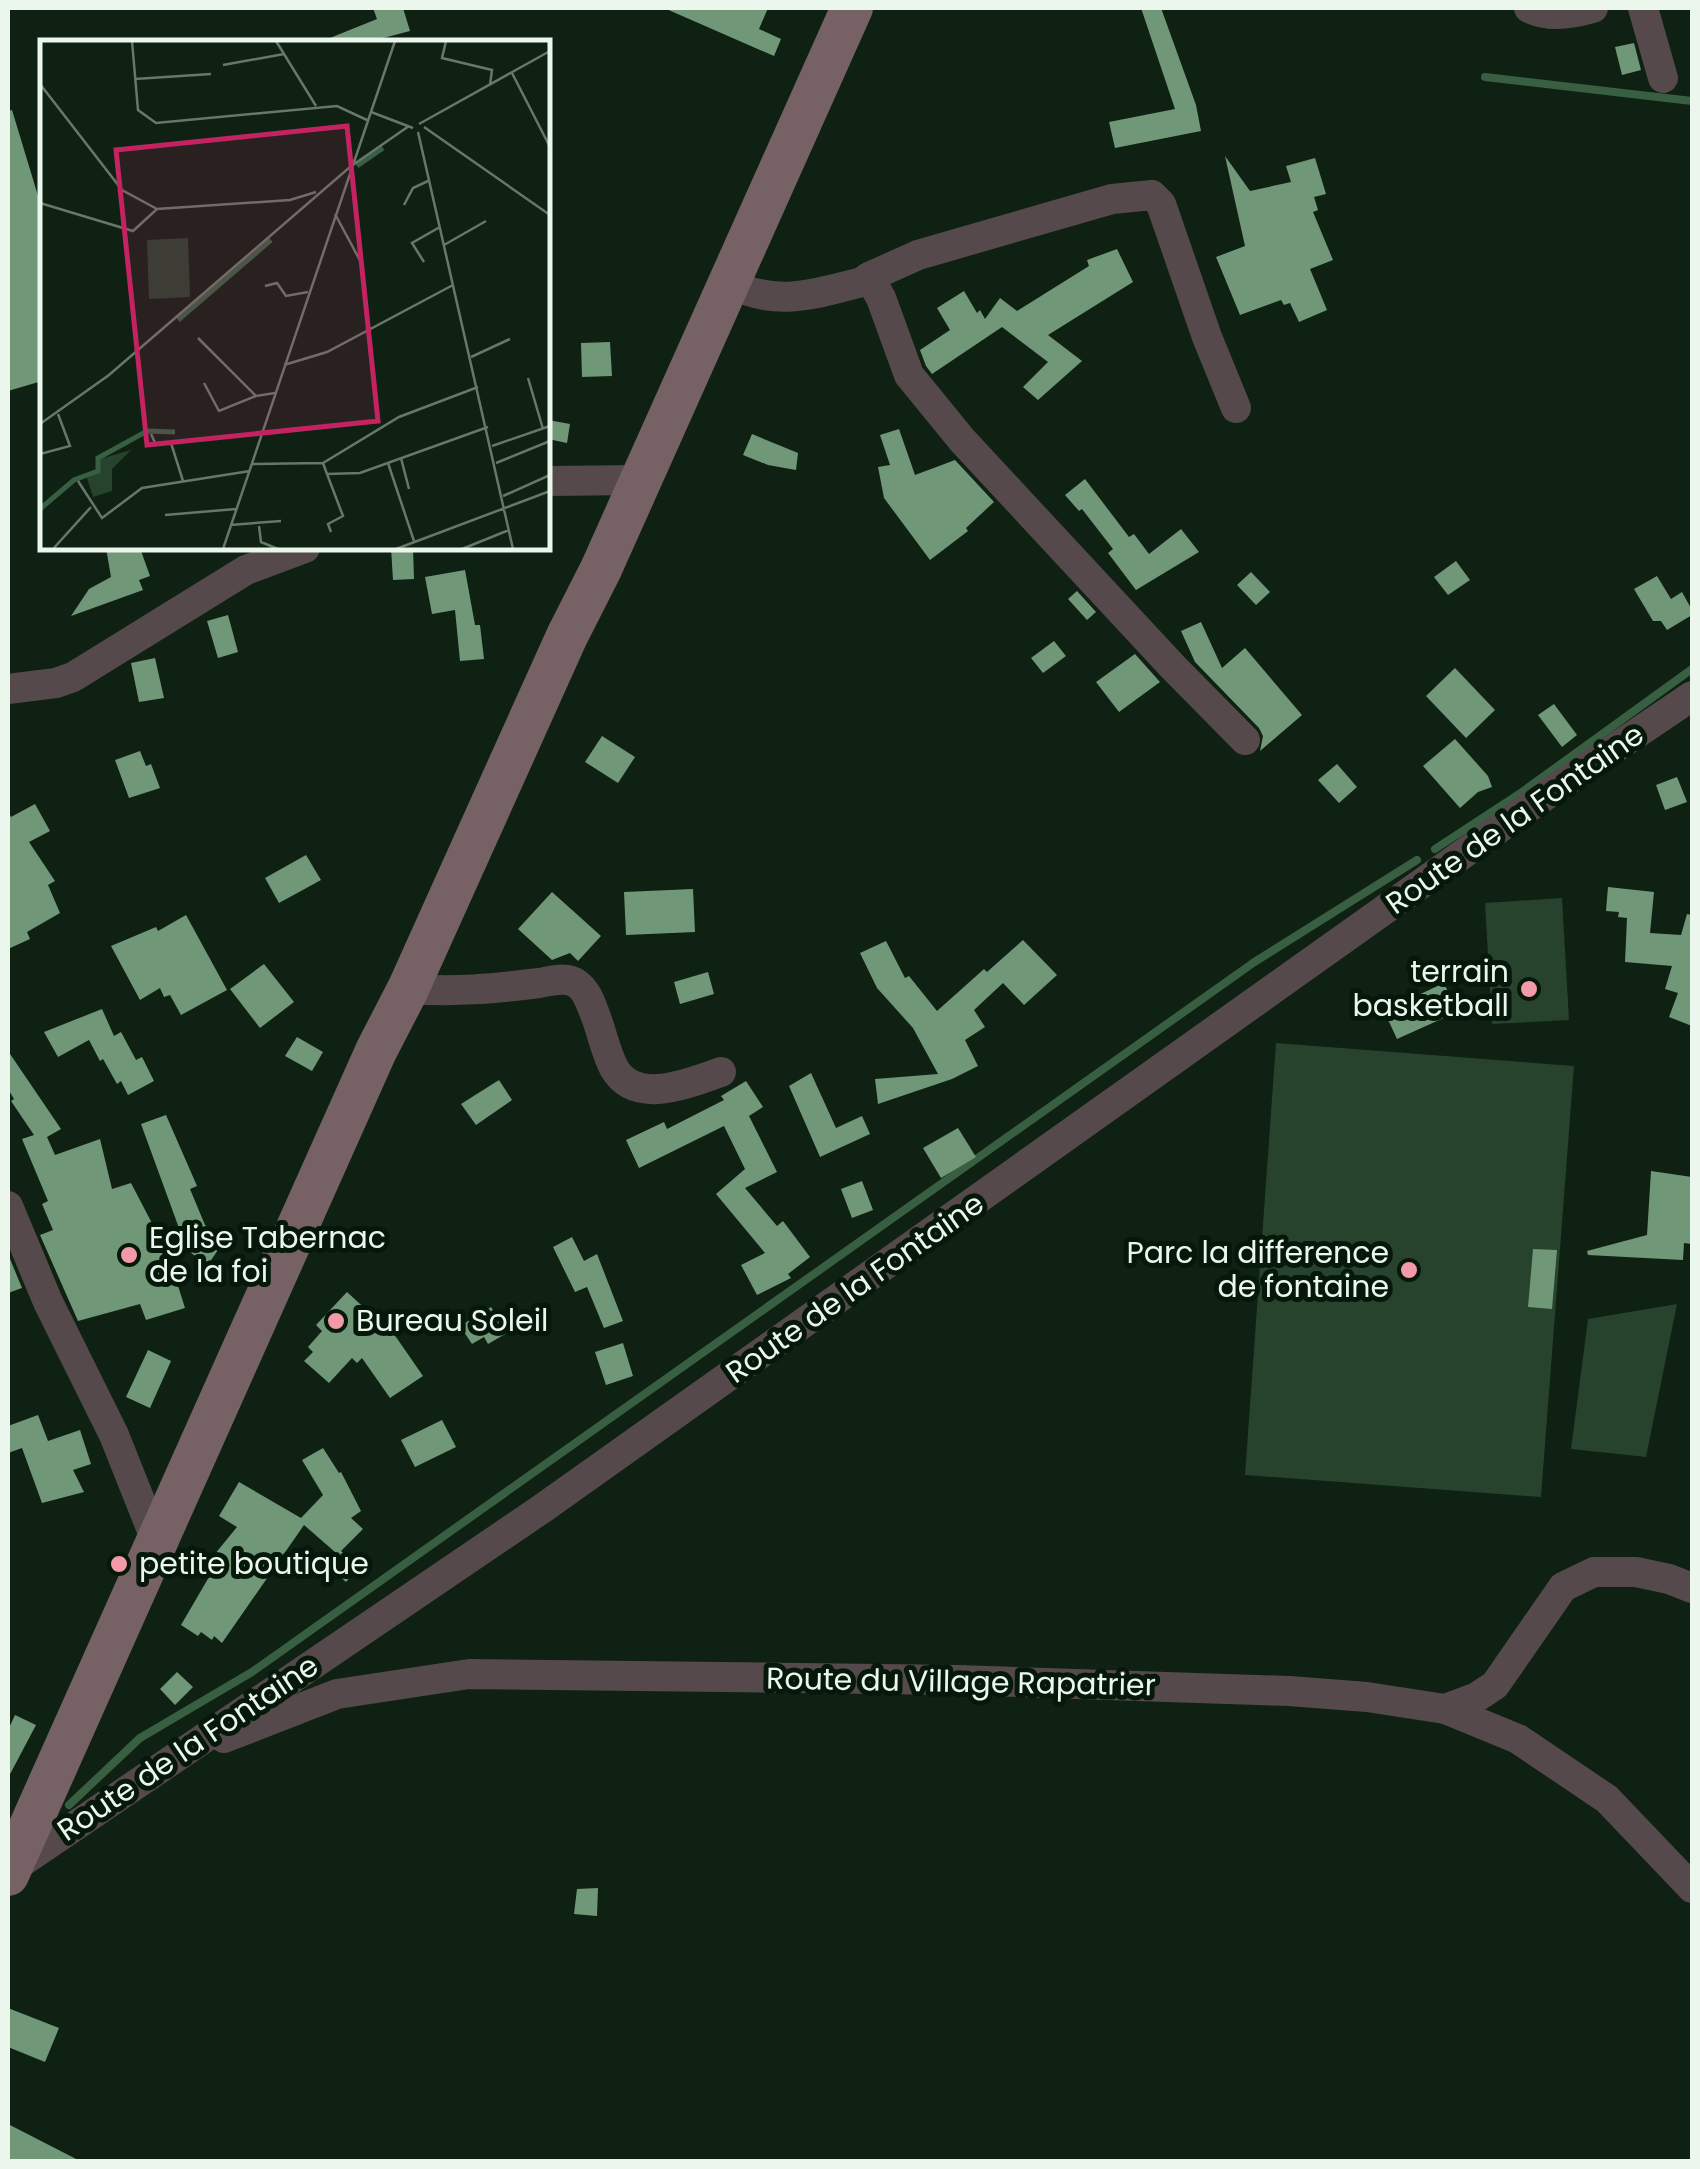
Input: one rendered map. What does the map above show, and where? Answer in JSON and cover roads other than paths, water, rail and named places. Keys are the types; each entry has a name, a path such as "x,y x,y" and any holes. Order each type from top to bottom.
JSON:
{"main road":[{"path":"8,1872 376,1050 408,989 731,284 852,8"}],"street":[{"path":"1529,8 1544,14 1593,8"},
{"path":"1643,8 1663,78"},
{"path":"731,284 762,297 805,296 866,280 918,255 1112,199 1152,195 1162,204 1207,337 1236,408"},
{"path":"866,280 881,298 909,375 951,427 1172,667 1245,740"},
{"path":"550,481 640,480"},
{"path":"8,689 72,677 246,570 300,550"},
{"name":"Route de la Fontaine","path":"8,1872 544,1508 1510,820 1692,696"},
{"path":"408,989 467,992 555,980 573,982 579,984 591,1003 615,1070 631,1084 670,1089 721,1072"},
{"path":"8,1206 48,1302 114,1435 157,1543"},
{"path":"1445,1709 1477,1697 1495,1684 1563,1588 1594,1572 1636,1572 1692,1588"},
{"name":"Route du Village Rapatrier","path":"179,1754 336,1694 469,1674 958,1680 1367,1696 1445,1709 1518,1740 1608,1800 1692,1888"}],"waterway":[{"path":"1485,77 1692,101"},
{"path":"1435,849 1522,792 1692,669"},
{"path":"69,1805 140,1738 252,1672 1253,963 1417,860"}],"place":[{"name":"terrain basketball","path":"1529,989"},
{"name":"Eglise Tabernac de la foi","path":"129,1255"},
{"name":"Parc la difference de fontaine","path":"1409,1270"},
{"name":"Bureau Soleil","path":"336,1321"},
{"name":"petite boutique","path":"119,1564"}]}
